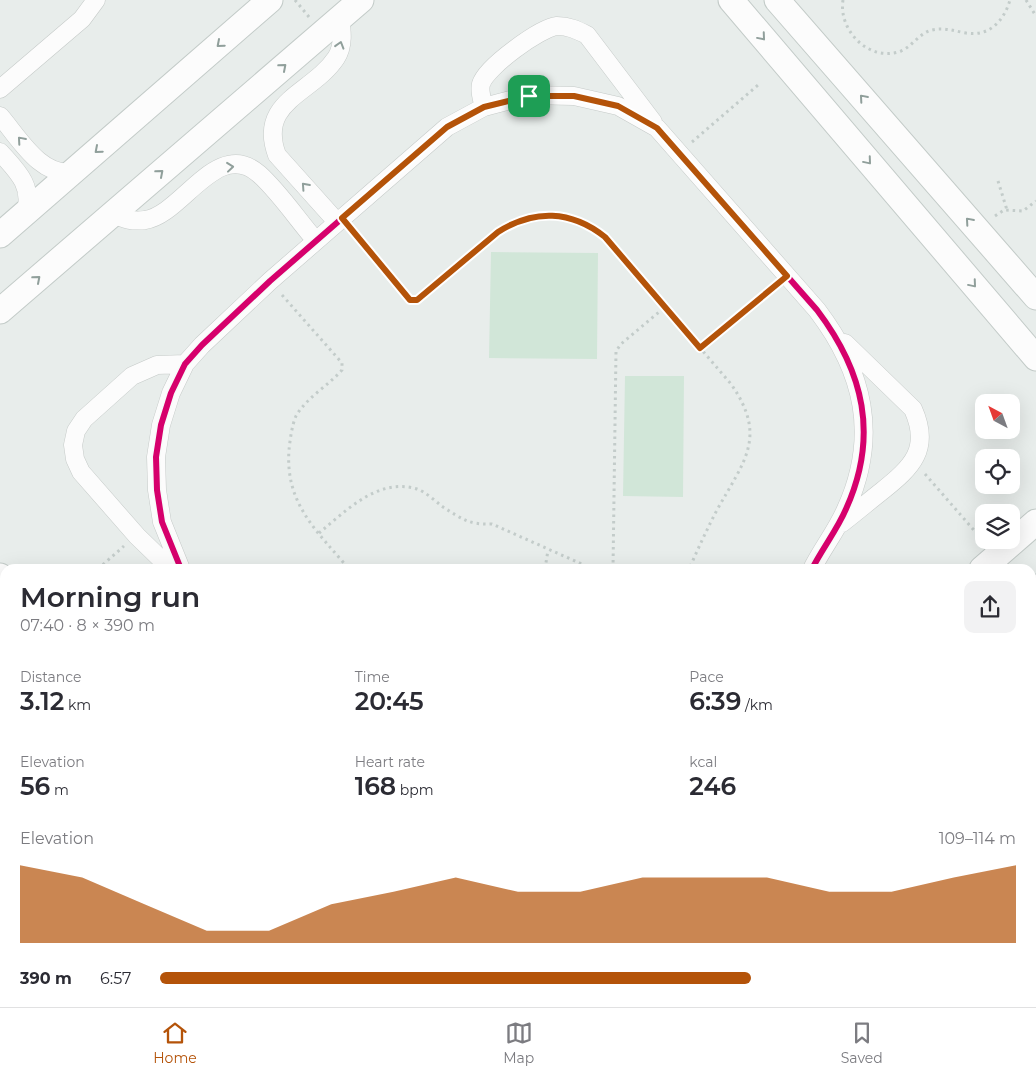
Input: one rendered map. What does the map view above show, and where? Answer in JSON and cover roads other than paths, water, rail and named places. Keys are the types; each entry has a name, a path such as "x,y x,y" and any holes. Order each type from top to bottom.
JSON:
{"street":[{"path":"0,90 82,19 96,0"},
{"path":"0,311 361,0"},
{"path":"731,0 1036,358"},
{"path":"777,0 1036,297"},
{"path":"0,235 74,172 258,5"},
{"path":"340,17 343,39 336,58 287,103 277,114 272,127 272,141 277,155 340,220"},
{"path":"484,107 480,93 482,83 493,68 543,30 558,26 573,28 587,35 657,128 680,152 836,335 912,409 918,422 920,435 913,461 906,471 834,530"},
{"path":"179,564 162,522 156,490 156,457 161,425 170,393 185,364 202,345 270,281 447,127 484,107 529,96 574,96 618,106 657,128"},
{"path":"0,116 49,170 65,173 74,172"},
{"path":"0,152 24,179 29,195 26,212"},
{"path":"112,214 130,221 147,220 164,212 215,169 230,165 245,166 258,174 316,241"},
{"path":"815,564 846,511 857,482 863,452 864,422 860,391 850,362 836,335"},
{"path":"167,564 136,536 82,472 74,452 76,431 84,419 132,376 158,365 185,364"},
{"path":"988,564 1036,522"}]}
